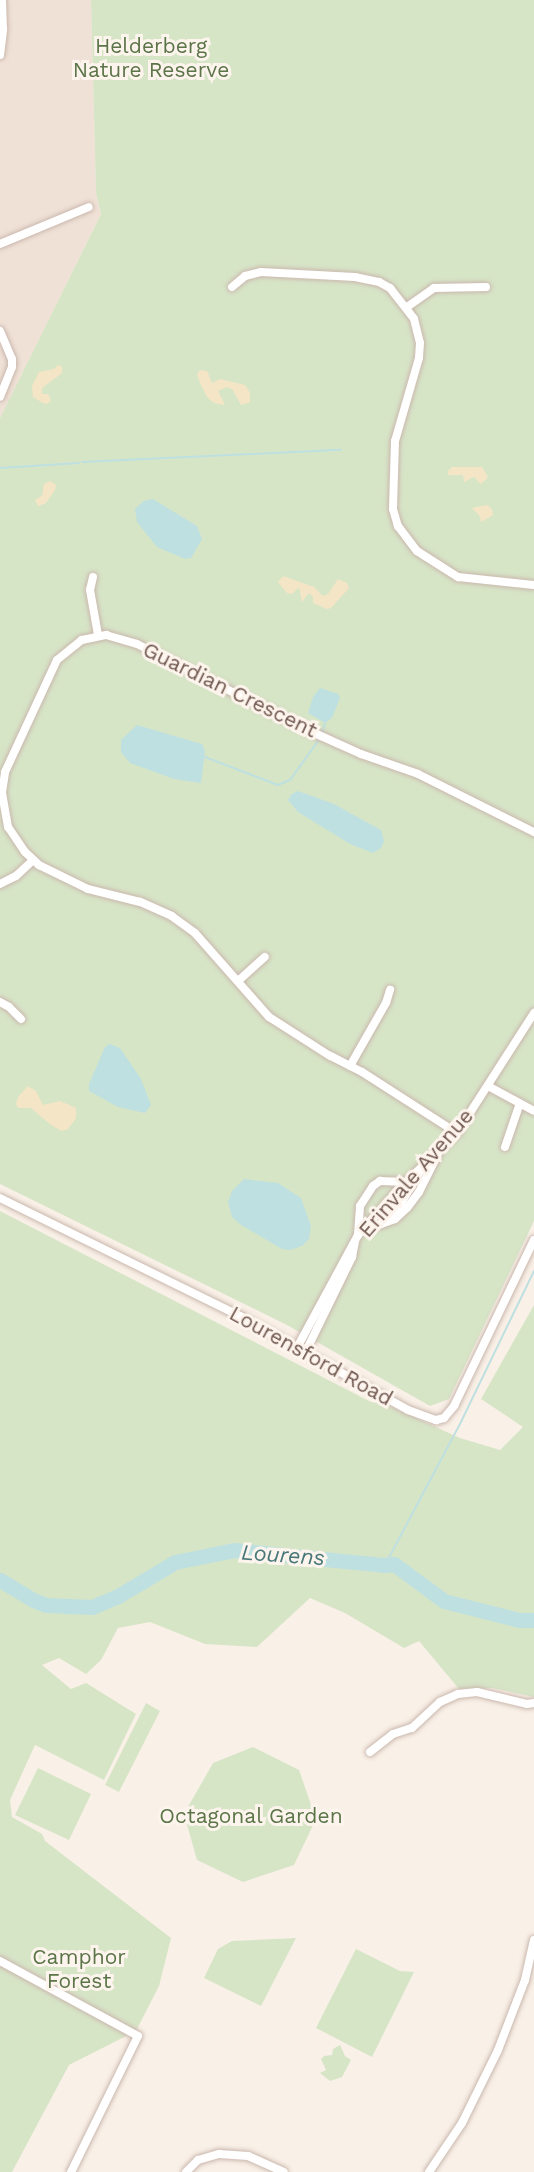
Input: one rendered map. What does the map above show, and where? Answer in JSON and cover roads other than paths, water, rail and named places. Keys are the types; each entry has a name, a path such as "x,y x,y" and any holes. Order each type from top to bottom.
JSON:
{"street":[{"path":"0,55 2,0"},
{"path":"0,244 89,207"},
{"path":"232,287 239,280 253,273 355,277 379,282 390,288 407,307 418,330 420,343 419,358 394,441 393,509 398,526 417,551 458,576 534,585"},
{"path":"407,307 434,288 486,287"},
{"path":"0,331 12,359 12,367 0,397"},
{"path":"93,577 90,590 98,635 78,642 57,660 8,762 1,791 9,827 18,844 33,860 88,889 140,902 172,916 195,933 269,1017 457,1132"},
{"name":"Guardian Crescent","path":"98,635 118,637 137,644 312,732 360,754 418,774 534,832"},
{"path":"0,884 16,876 33,860"},
{"path":"238,981 265,957"},
{"path":"350,1066 386,1003 390,990"},
{"path":"0,1002 9,1006 21,1019"},
{"name":"Erinvale Avenue","path":"302,1349 325,1292 359,1235 407,1181 457,1132 534,1013"},
{"path":"488,1086 534,1112"},
{"path":"505,1147 520,1103"},
{"path":"407,1181 380,1181 368,1191 360,1206 359,1235 395,1219 416,1197 441,1148"},
{"path":"381,1224 400,1206 424,1165"},
{"name":"Lourensford Road","path":"0,1198 302,1349 408,1410 440,1420 454,1406 534,1240"},
{"path":"370,1752 393,1734 412,1728 440,1702 458,1694 477,1692 534,1703"},
{"path":"429,2172 462,2123 498,2050 525,1980 534,1940"},
{"path":"0,1961 138,2036 71,2172"},
{"path":"186,2172 198,2160 219,2154 248,2156 284,2172"}],"water":[{"path":"153,499 197,526 202,539 191,558 185,559 157,547 137,522 135,509 144,501"},
{"path":"320,688 338,694 340,698 332,718 325,723 308,713 313,697"},
{"path":"137,725 202,744 205,751 201,783 174,779 130,763 121,752 121,740"},
{"path":"298,791 334,804 381,830 384,841 381,848 373,853 350,844 298,812 288,800"},
{"path":"110,1044 120,1048 141,1079 151,1105 145,1113 118,1107 89,1091 89,1084 105,1047"},
{"path":"244,1179 278,1183 301,1198 311,1226 309,1239 302,1246 290,1250 282,1249 241,1225 232,1217 228,1202 232,1191"}],"waterway":[{"path":"82,462 341,450"},
{"path":"0,468 79,463"},
{"path":"322,733 325,723"},
{"path":"205,757 278,785 290,780 318,741"},
{"path":"385,1565 459,1426 534,1271"},
{"name":"Lourens","path":"0,1580 33,1600 46,1605 92,1607 118,1596 175,1562 234,1550 394,1564 444,1601 519,1620 534,1620"}],"park label":[{"name":"Helderberg Nature Reserve","path":"151,58"},
{"name":"Octagonal Garden","path":"251,1816"},
{"name":"Camphor Forest","path":"79,1969"}]}
